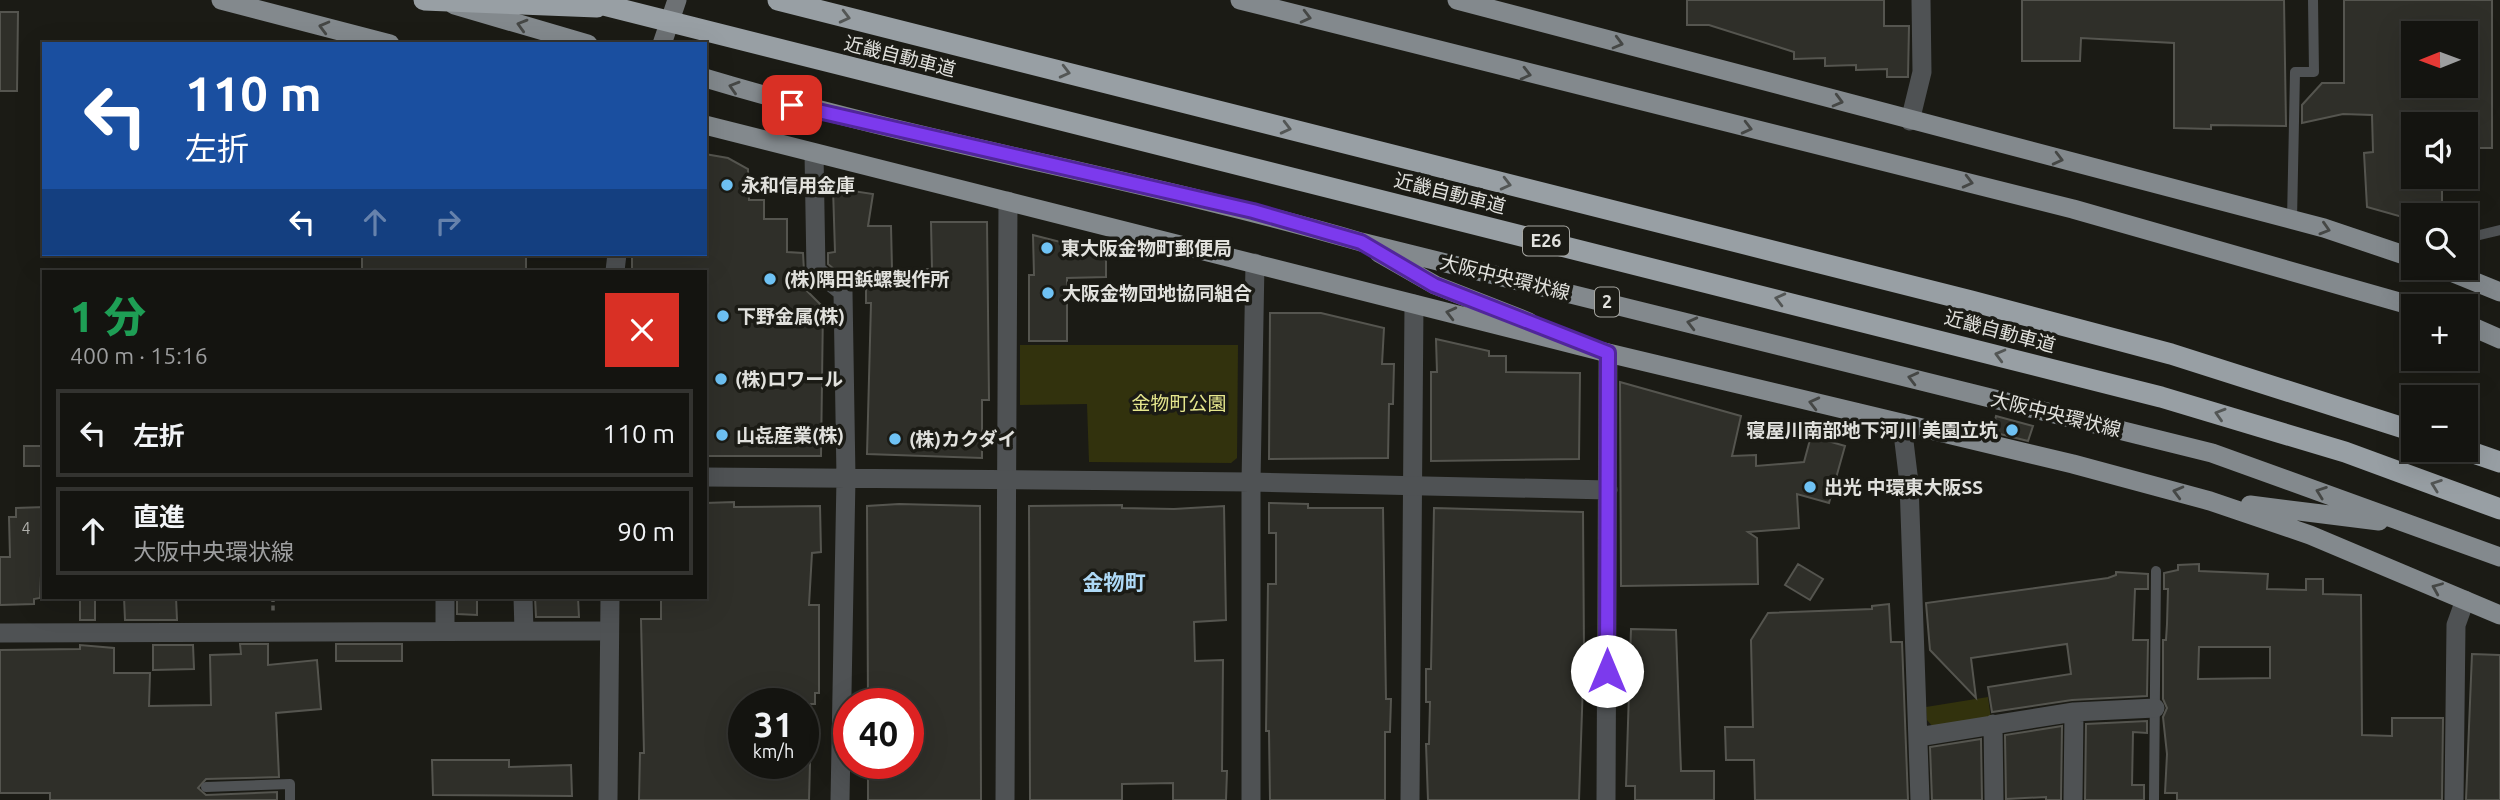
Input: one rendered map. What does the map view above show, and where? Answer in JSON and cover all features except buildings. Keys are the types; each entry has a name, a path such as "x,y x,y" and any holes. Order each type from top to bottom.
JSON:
{"highway":[{"path":"424,0 617,8"},
{"name":"近畿自動車道","path":"584,0 2161,397 2345,452 2500,509"},
{"name":"近畿自動車道","path":"778,0 1972,301 2171,354 2401,427"},
{"path":"2478,454 2500,462"}],"main road":[{"path":"221,0 382,42"},
{"path":"435,0 580,42"},
{"path":"663,42 677,0"},
{"path":"1240,0 2073,208 2401,303"},
{"path":"1459,1 2292,220 2401,254"},
{"name":"大阪中央環状線","path":"707,79 814,111 1253,211 1361,242 2212,453 2500,557"},
{"path":"707,126 1608,353 2073,464 2210,501 2310,535 2500,615"},
{"path":"1361,242 1434,285 1608,353"},
{"path":"2465,280 2500,301"},
{"path":"2472,280 2500,292"},
{"path":"2478,329 2500,339"},
{"path":"2210,501 2418,527"}],"street":[{"path":"1910,121 1922,72 1921,0"},
{"path":"814,153 816,270 843,292 846,478 840,800"},
{"path":"1005,800 1008,201"},
{"path":"1251,800 1251,482 1255,264"},
{"path":"1410,800 1414,304"},
{"path":"1606,800 1608,353"},
{"path":"1902,425 1909,483 1920,800"},
{"path":"707,477 1251,482 1608,490"},
{"path":"444,599 445,631"},
{"path":"523,599 524,631"},
{"path":"608,800 610,599"},
{"path":"2454,800 2456,625 2465,600"},
{"path":"0,633 609,631"},
{"path":"1917,737 2074,712 2155,708"},
{"path":"2073,800 2074,712"},
{"path":"1993,724 1994,800"}],"lane":[{"path":"2292,220 2295,72 2314,72 2313,0"},
{"path":"2478,236 2500,230"},
{"path":"2154,800 2156,571"},
{"path":"206,787 290,784 290,800"}],"green space":[{"name":"金物町公園","path":"1020,345 1238,345 1237,458 1231,463 1089,462 1087,404 1020,405"},
{"path":"1988,697 1991,719 1933,727 1927,720 1926,707"}],"place":[{"name":"永和信用金庫","path":"727,185"},
{"name":"東大阪金物町郵便局","path":"1047,248"},
{"name":"(株)隅田鋲螺製作所","path":"770,279"},
{"name":"大阪金物団地協同組合","path":"1048,293"},
{"name":"下野金属(株)","path":"723,316"},
{"name":"(株)ロワール","path":"721,379"},
{"name":"寝屋川南部地下河川 美園立坑","path":"2012,430"},
{"name":"山㐂産業(株)","path":"722,435"},
{"name":"(株)カクダイ","path":"895,439"},
{"name":"出光 中環東大阪SS","path":"1810,487"}],"district":[{"name":"金物町","path":"1114,583"}],"route":[{"path":"792,105 1253,211 1361,242 1434,285 1608,353 1607,671"}]}
